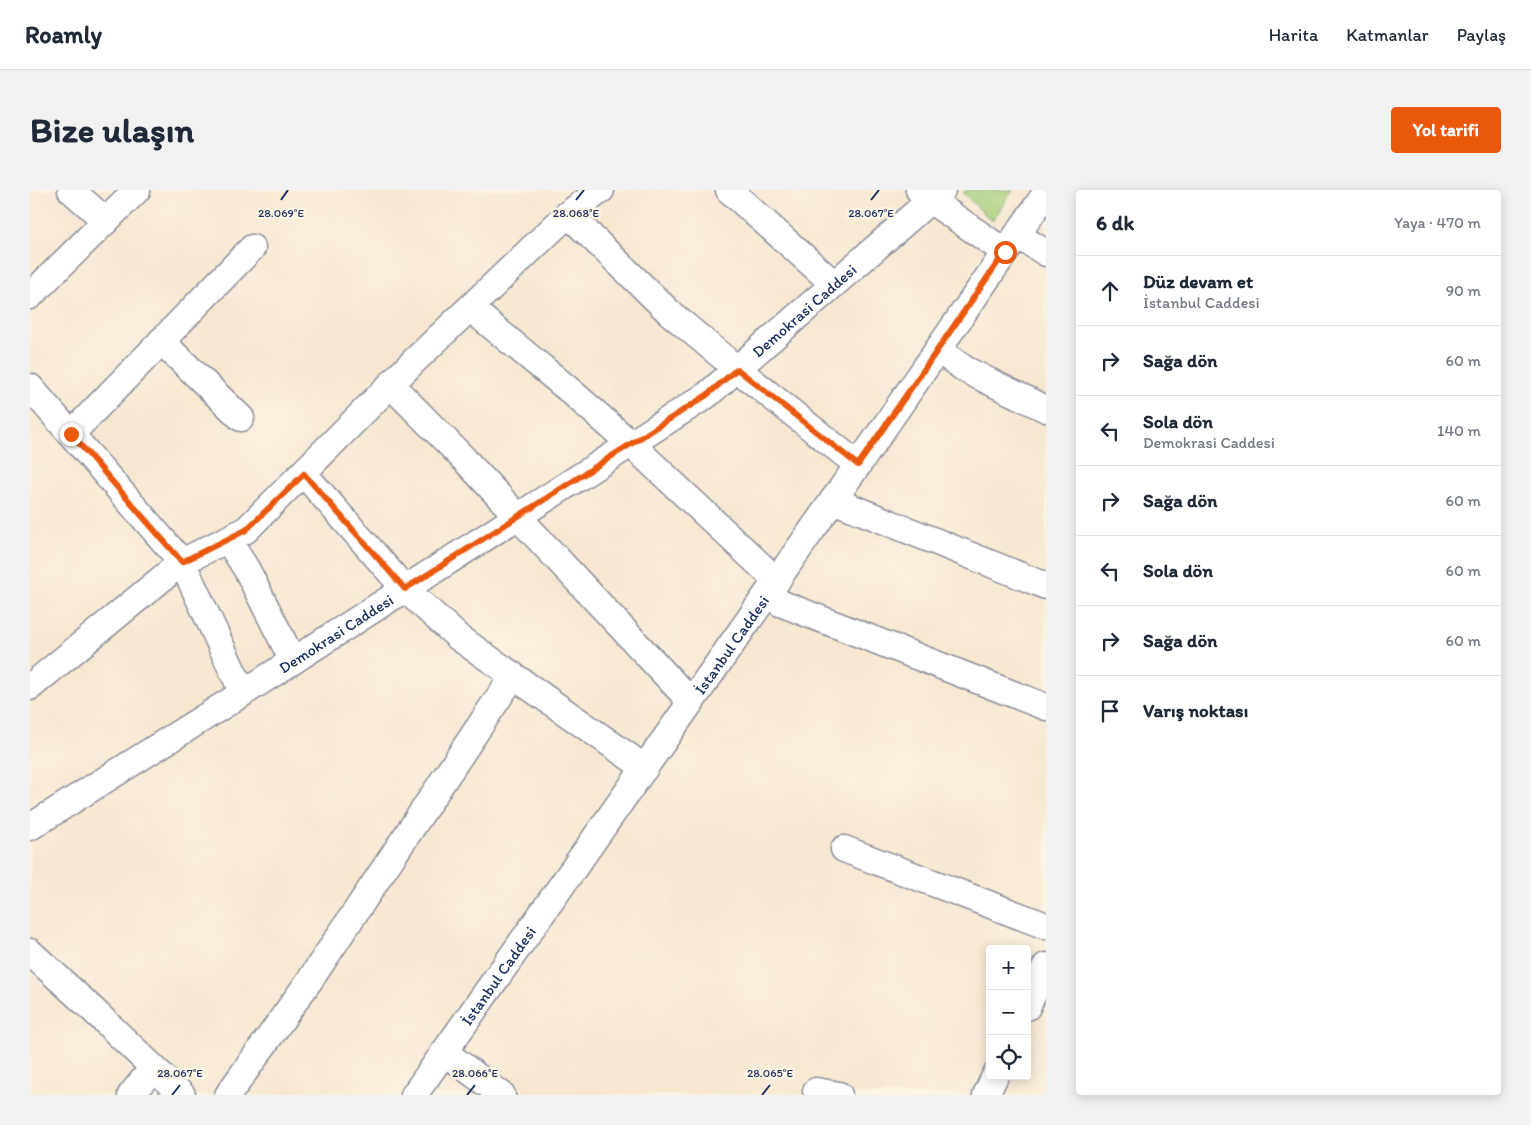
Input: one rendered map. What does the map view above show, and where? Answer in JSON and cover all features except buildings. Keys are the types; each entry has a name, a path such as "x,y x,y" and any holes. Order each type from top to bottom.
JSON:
{"street":[{"path":"71,190 106,221"},
{"path":"30,296 137,190"},
{"path":"30,687 182,562 246,530 391,385 568,214 601,190"},
{"path":"729,190 834,284"},
{"name":"İstanbul Caddesi","path":"414,1095 858,465 1046,193"},
{"path":"931,194 1011,244 1046,253"},
{"name":"Demokrasi Caddesi","path":"30,827 244,693 707,395 834,284 931,194"},
{"path":"568,214 669,312 737,369 858,465"},
{"path":"71,434 252,248"},
{"path":"470,308 631,444 772,587 780,603 1046,707"},
{"path":"162,341 241,418"},
{"path":"938,350 966,370 1046,409"},
{"path":"391,385 465,460 691,702"},
{"path":"30,387 182,562 244,693"},
{"path":"304,474 405,589 458,636 645,768"},
{"path":"833,500 1046,586"},
{"path":"228,540 247,570 293,661"},
{"path":"228,1095 312,977 513,676"},
{"path":"844,849 1046,926"},
{"path":"30,952 92,1008 182,1095"},
{"path":"1031,998 1046,966"},
{"path":"444,1052 502,1095"},
{"path":"131,1095 153,1068"},
{"path":"986,1095 993,1080"}],"green space":[{"path":"967,190 1013,190 992,221 963,193"}],"route":[{"path":"71,434 182,562 246,530 304,474 405,589 707,395 737,369 858,465 1005,252"}]}
